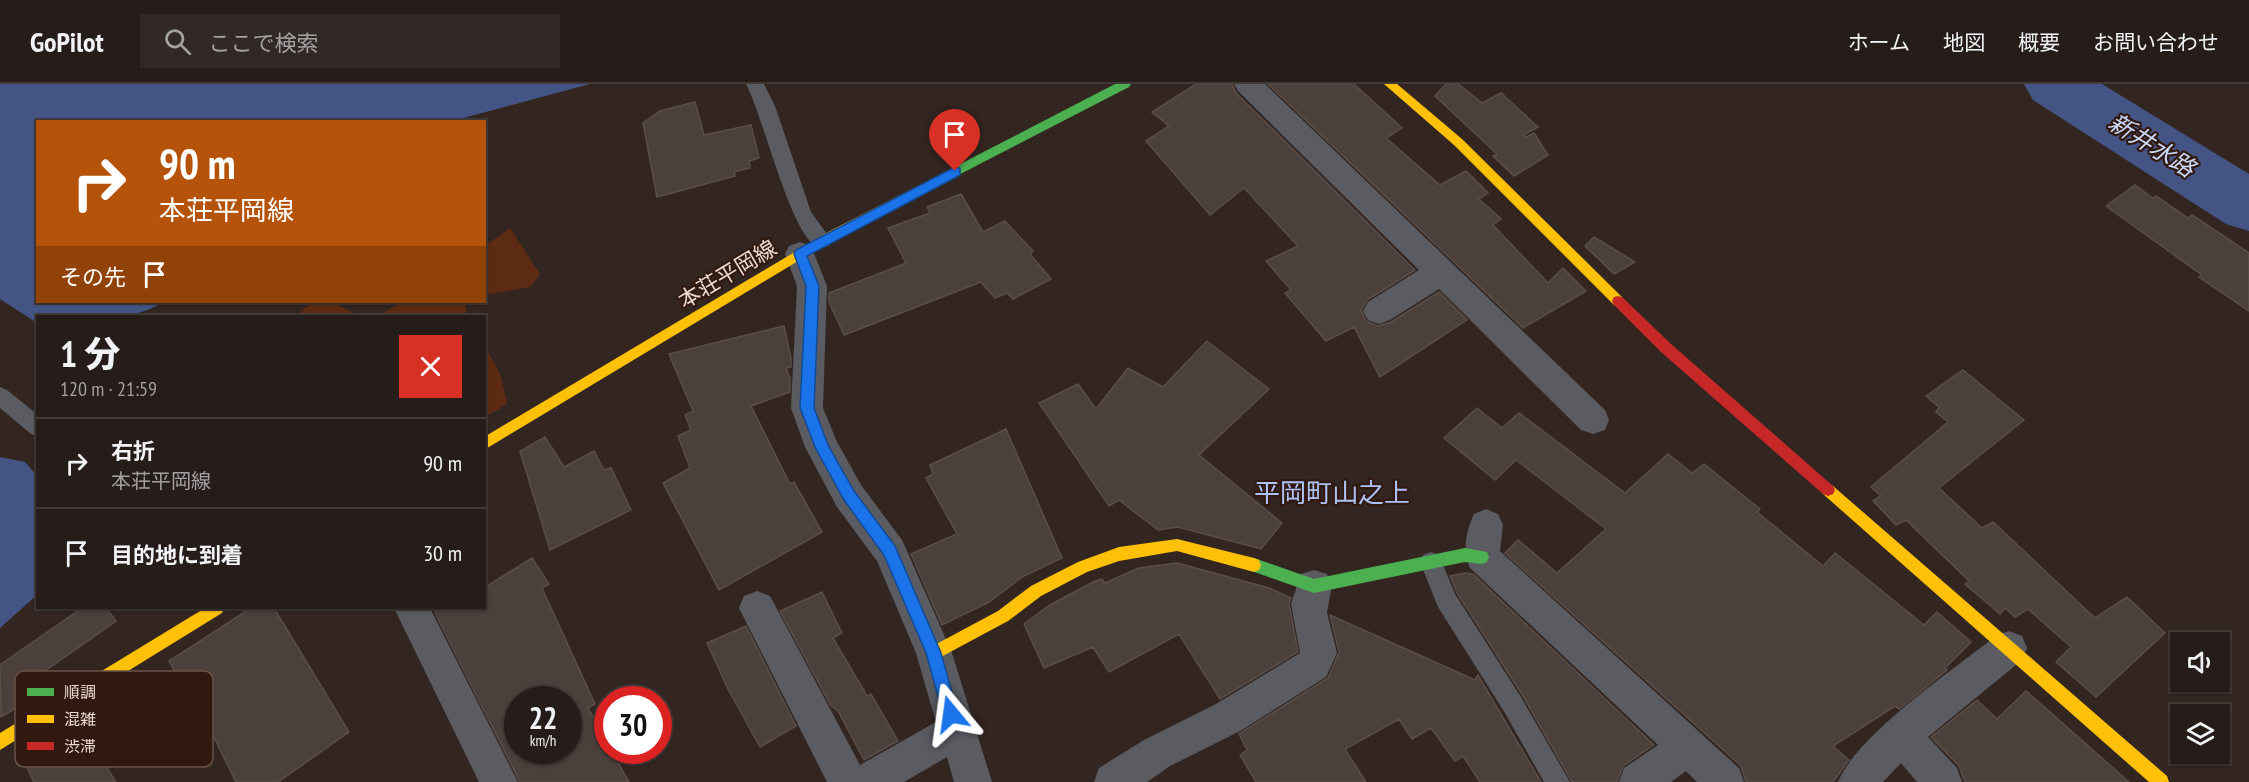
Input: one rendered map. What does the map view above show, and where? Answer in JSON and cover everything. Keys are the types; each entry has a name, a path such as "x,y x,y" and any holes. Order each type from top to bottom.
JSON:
{"street":[{"name":"本荘平岡線","path":"486,443 811,248 1125,84"},
{"path":"1248,84 1593,420"},
{"path":"1390,84 1458,142 1666,348 2161,782"},
{"path":"811,248 812,286 807,408 822,447 849,496 890,551 934,653 973,782"},
{"path":"1379,311 1441,272"},
{"path":"934,653 1003,616 1036,591 1083,567 1119,554 1177,545 1285,574 1314,586 1465,555 1484,541 1725,782"},
{"path":"1113,782 1157,753 1229,717 1313,666 1319,653 1309,617 1308,600 1314,586"},
{"path":"757,608 848,782"},
{"path":"115,671 215,609"},
{"path":"412,609 499,782"},
{"path":"1857,782 1901,735 2009,648"},
{"path":"867,782 956,730"},
{"path":"0,742 15,733"},
{"path":"1901,735 1943,782"},
{"path":"1638,782 1688,747"}],"lane":[{"path":"755,84 766,106 803,215 811,248"},
{"path":"0,396 36,426"},
{"path":"1431,562 1446,600 1513,705 1558,782"}],"shaded area":[{"path":"510,228 540,274 531,287 486,295 486,245"},
{"path":"312,303 333,303 359,315 297,315"},
{"path":"399,303 466,303 466,315 380,315"},
{"path":"486,348 501,376 507,404 486,416"}],"water":[{"path":"0,84 590,84 456,120 36,120 36,303 161,303 129,315 36,315 36,322 0,299"},
{"path":"0,457 25,462 36,475 36,596 0,628"}],"building":[{"path":"1196,84 1232,84 1236,93 1415,270 1367,300 1361,310 1366,321 1378,326 1391,322 1439,292 1467,320 1380,377 1354,327 1326,341 1285,293 1291,290 1266,261 1298,246 1244,188 1210,215 1146,141 1169,126 1152,112"},
{"path":"1268,84 1354,84 1402,128 1386,138 1440,185 1466,171 1488,193 1479,199 1501,219 1493,225 1548,283 1563,268 1586,291 1523,328"},
{"path":"1446,84 1458,84 1482,103 1501,93 1538,127 1523,135 1526,137 1534,133 1548,155 1514,176 1493,156 1497,154 1435,96"},
{"path":"695,102 704,135 751,125 759,158 749,161 750,168 734,172 735,176 657,197 643,123 660,111"},
{"path":"2135,185 2188,218 2192,215 2249,253 2249,311 2199,277 2202,275 2106,206"},
{"path":"961,194 983,232 1005,221 1033,251 1030,254 1051,279 1013,299 1007,293 995,298 981,282 844,335 829,302 829,293 906,263 888,228 930,213 927,207"},
{"path":"1594,237 1635,262 1614,274 1585,246"},
{"path":"784,326 791,358 791,367 786,368 790,378 790,392 751,406 790,484 794,482 822,532 719,590 663,483 690,468 678,436 691,430 685,415 693,411 669,354"},
{"path":"1207,341 1269,389 1199,455 1282,523 1261,549 1178,527 1158,530 1119,500 1109,506 1039,403 1078,384 1096,409 1128,368 1163,387"},
{"path":"1963,370 2024,420 1939,488 1982,528 1993,522 2095,618 2127,597 2165,633 2096,697 2056,662 2071,647 2028,609 2015,617 2005,608 2000,614 1965,584 1969,581 1906,520 1896,525 1873,501 1881,496 1871,487 1948,422 1936,412 1939,407 1926,396"},
{"path":"1477,408 1502,428 1519,413 1625,493 1668,454 1692,473 1704,464 1760,509 1757,512 1823,566 1835,553 1924,625 1937,612 1971,642 1945,668 1947,670 1899,709 1895,706 1833,746 1849,760 1833,782 1746,782 1741,766 1505,553 1518,540 1557,573 1606,529 1516,460 1495,480 1444,438"},
{"path":"1006,429 1062,558 1022,577 989,602 942,625 911,554 957,534 926,478 933,474 930,465"},
{"path":"545,437 564,467 594,451 604,470 611,468 631,510 550,550 520,451"},
{"path":"532,558 549,584 542,588 594,702 594,705 588,708 594,718 594,764 619,764 629,782 520,782 511,764 582,764 582,686 504,686 504,750 434,609 486,609 486,587"},
{"path":"1177,563 1269,588 1291,598 1289,604 1298,652 1220,699 1179,634 1109,672 1093,647 1044,668 1024,624 1050,605 1095,581 1102,579 1105,583 1139,568"},
{"path":"1473,574 1654,745 1623,766 1617,782 1572,782 1523,696 1457,593 1450,576"},
{"path":"822,592 842,633 833,638 867,696 871,694 898,741 864,760 838,711 831,706 780,611"},
{"path":"81,609 107,609 116,621 45,671 15,671 15,709 1,717 0,665"},
{"path":"249,609 275,609 349,732 278,782 236,782 213,735 213,671 175,671 169,661"},
{"path":"1330,615 1475,680 1478,675 1541,782 1480,782 1463,756 1455,761 1431,728 1412,739 1399,719 1345,749 1366,782 1256,782 1240,755 1247,750 1239,734 1328,678 1339,652"},
{"path":"746,626 796,726 760,747 728,689 707,643"},
{"path":"2026,691 2129,782 1965,782 1959,766 1931,737 1977,700 1997,719"},
{"path":"27,767 106,767 116,782 34,782"}],"waterway":[{"name":"新井水路","path":"2055,84 2249,206"}],"traffic: fast":[{"path":"912,194 1125,84"},
{"path":"1254,565 1314,586 1465,555 1482,557"}],"traffic: slow":[{"path":"1390,84 1458,142 1618,301"},
{"path":"486,443 834,234 912,194"},
{"path":"1828,490 2161,782"},
{"path":"934,653 1003,616 1036,591 1083,567 1119,554 1177,545 1254,565"},
{"path":"115,671 215,609"},
{"path":"0,742 15,733"}],"traffic: jam":[{"path":"1618,301 1666,348 1828,490"}],"district":[{"name":"平岡町山之上","path":"1332,492"}],"route":[{"path":"951,714 934,653 890,551 849,496 822,447 807,408 812,286 800,254 955,171"}]}
